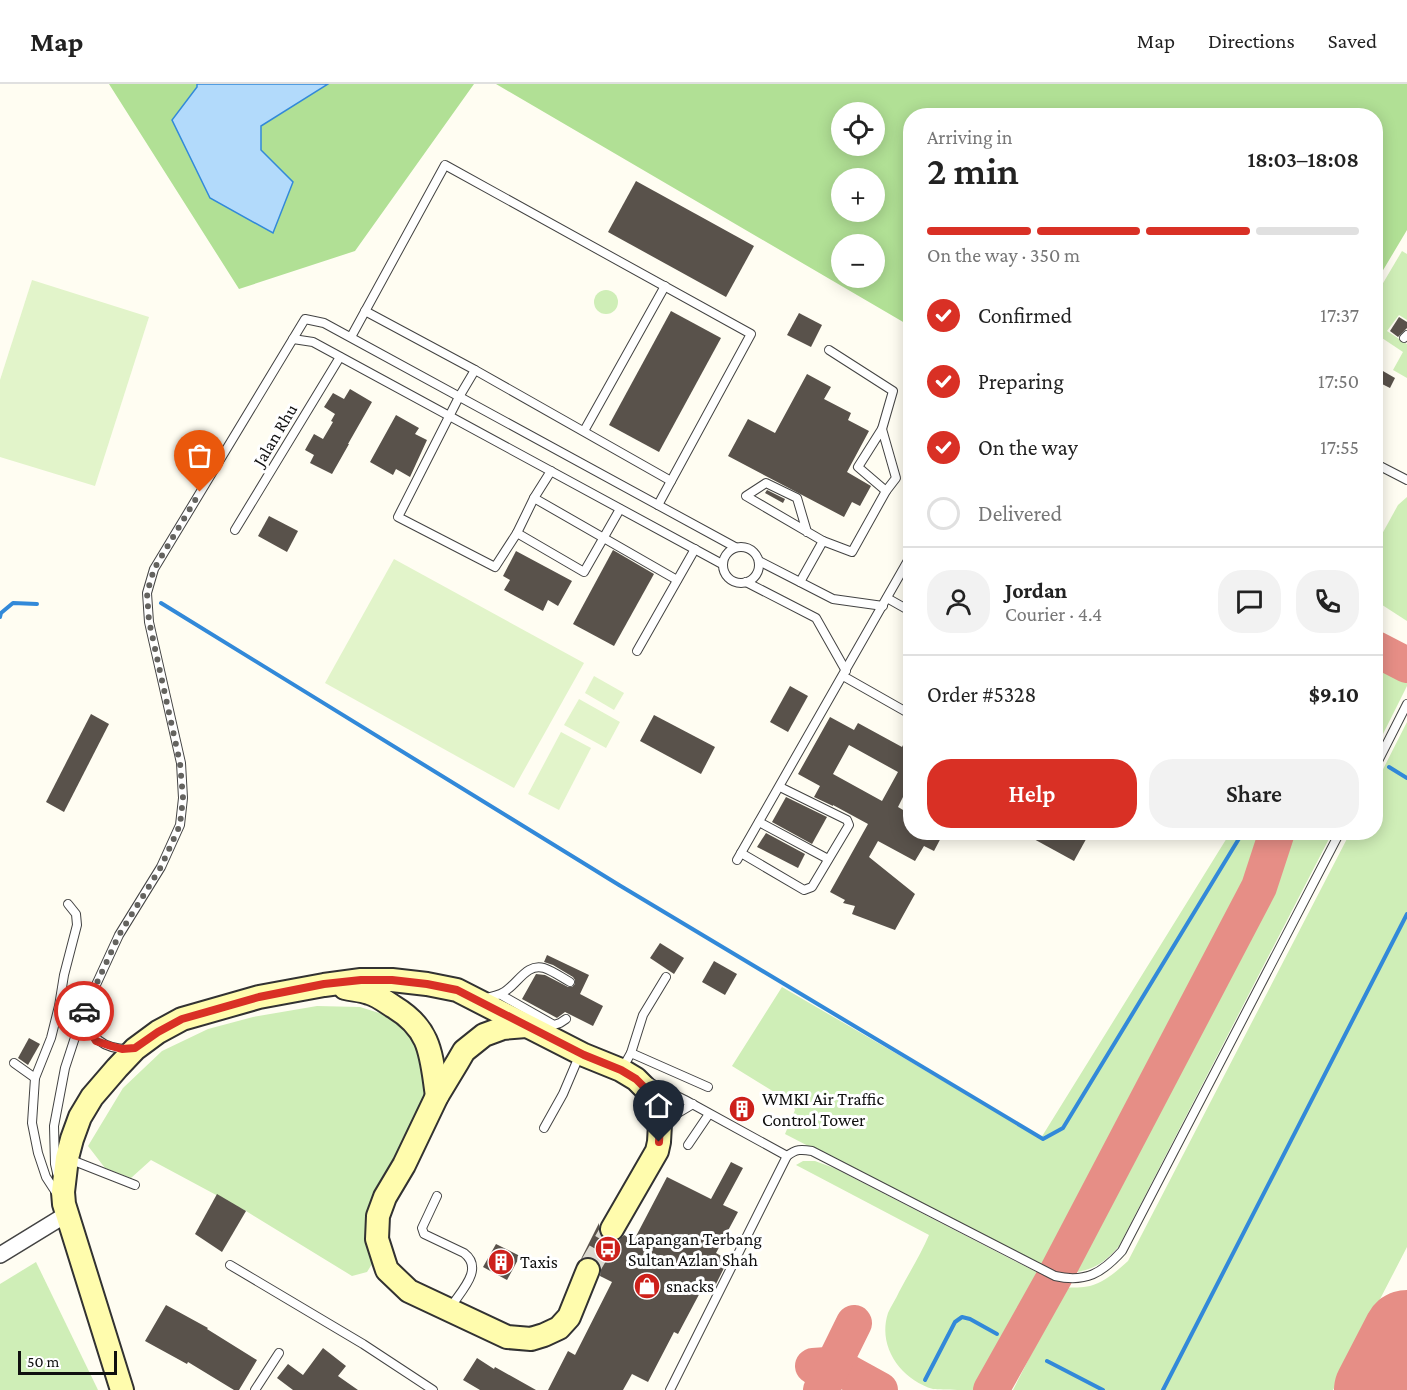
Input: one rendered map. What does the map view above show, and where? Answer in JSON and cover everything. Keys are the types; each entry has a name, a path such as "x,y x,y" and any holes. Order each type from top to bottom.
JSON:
{"street":[{"path":"123,1390 64,1203 67,1158 80,1117 92,1097 135,1048 182,1019 259,997 324,984 361,980 392,980 457,990 580,1053 629,1067 648,1091 657,1108 660,1124 659,1142 657,1151 631,1199 607,1226"},
{"path":"324,984 370,993 413,1020 425,1038 431,1055 437,1096"},
{"path":"525,1026 503,1028 484,1035 464,1051 437,1096 404,1165 385,1197 378,1216 377,1239 387,1270 409,1291 507,1337 531,1339 559,1328 569,1317 584,1273"},
{"path":"0,1255 64,1203"}],"lane":[{"path":"351,337 445,165 751,334 658,505"},
{"path":"584,431 665,286"},
{"path":"365,311 475,370 671,481"},
{"path":"64,1203 55,1164 54,1126 65,1068 83,1013 119,935 161,867 180,825 183,798 180,763 148,612 147,593 154,569 305,319 324,322 735,547 746,547 754,552 759,561 759,570 754,578 746,582 735,582 725,575 722,564 726,554 735,547"},
{"path":"292,339 313,342 722,564"},
{"path":"829,350 893,391 882,429 858,467 886,491"},
{"name":"Jalan Rhu","path":"235,530 340,357"},
{"path":"475,370 459,396 398,517 495,567 517,533 534,498 551,471"},
{"path":"807,532 797,498 766,483 746,496 807,532 823,541 852,552 886,491 896,478 882,429"},
{"path":"1383,468 1407,480"},
{"path":"534,498 678,580"},
{"path":"517,533 584,572 620,508"},
{"path":"800,582 823,541"},
{"path":"637,651 695,549"},
{"path":"759,561 833,599 883,606"},
{"path":"780,786 847,820 849,825 812,887 804,890 739,856 903,572"},
{"path":"746,582 816,618 845,673 903,710"},
{"path":"887,598 903,607"},
{"path":"1383,751 1407,704"},
{"path":"759,822 828,859"},
{"path":"670,1390 788,1156 801,1149 812,1151 1055,1276 1068,1279 1083,1277 1098,1273 1108,1266 1122,1251 1336,840"},
{"path":"64,1203 46,1177 32,1123 35,1078 54,1028 77,925 76,914 68,904"},
{"path":"476,1001 501,994 528,970 537,967 570,982"},
{"path":"629,1067 642,1015 666,977"},
{"path":"501,994 554,1024 566,1019"},
{"path":"83,1013 86,1024 96,1041 122,1049 135,1048"},
{"path":"544,1128 580,1053"},
{"path":"14,1063 35,1078"},
{"path":"629,1067 649,1082 788,1156"},
{"path":"629,1067 708,1087"},
{"path":"660,1124 693,1104"},
{"path":"688,1145 709,1114"},
{"path":"67,1158 135,1185"},
{"path":"437,1196 422,1228 424,1234 464,1253 470,1257 473,1265 465,1286 449,1310"},
{"path":"230,1265 363,1344 433,1390"},
{"path":"255,1390 279,1353"}],"green space":[{"path":"109,84 197,84 172,120 210,198 273,232 293,182 261,150 261,126 328,84 474,84 355,251 239,289"},
{"path":"496,84 1407,84 1407,230 1383,270 1383,108 903,108 903,322 845,288 885,288 885,234 831,234 831,280"},
{"path":"1402,251 1407,254 1407,320 1399,315 1387,331 1407,344 1407,378 1393,370 1403,352 1383,339 1383,283"},
{"path":"32,280 149,317 95,486 0,457 0,380"},
{"path":"606,290 611,291 617,297 617,307 611,313 606,314 601,313 595,307 594,302 595,297 601,291"},
{"path":"1407,497 1407,621 1383,606 1383,532 1398,505"},
{"path":"394,559 584,663 514,788 325,683"},
{"path":"1383,668 1407,682 1383,734"},
{"path":"594,676 624,693 614,710 585,693"},
{"path":"579,699 620,722 606,748 564,725"},
{"path":"1407,722 1407,1247 1333,1390 1013,1390 1065,1288 1090,1286 1101,1282 1128,1261 1346,840 1383,840 1383,769"},
{"path":"561,732 591,748 559,810 528,794"},
{"path":"1226,840 1270,840 1249,891 1051,1269 1029,1260 785,1134 795,1110 792,1103 732,1066 782,987 1041,1138"},
{"path":"1288,840 1328,840 1119,1246 1098,1265 1070,1273 1266,898"},
{"path":"317,1006 360,1007 392,1017 415,1037 427,1069 425,1102 377,1196 365,1233 372,1264 367,1272 352,1276 246,1211 151,1160 131,1178 105,1168 88,1146 123,1088 162,1051 208,1029 253,1017"},
{"path":"803,1161 815,1161 834,1168 1044,1276 984,1390 933,1389 921,1384 902,1370 889,1349 885,1326 888,1313 929,1235 796,1165"},
{"path":"36,1262 98,1390 0,1390 0,1284"}],"water":[{"path":"197,84 328,84 261,126 261,150 293,182 273,233 210,198 172,120"}],"building":[{"path":"636,181 754,246 726,297 608,232"},
{"path":"671,311 721,338 659,452 609,425"},
{"path":"799,313 822,325 811,347 787,335"},
{"path":"1399,317 1407,322 1407,328 1398,337 1390,331"},
{"path":"1383,371 1395,378 1390,388 1383,384"},
{"path":"807,374 831,387 824,399 851,413 848,420 869,431 847,472 871,486 860,506 852,502 844,517 728,456 748,419 775,433"},
{"path":"350,389 372,402 332,474 310,463 314,455 305,450 314,434 323,439 333,422 331,421 335,414 324,407 333,393 344,399"},
{"path":"396,415 419,428 415,434 427,440 410,477 396,469 393,475 370,462"},
{"path":"767,490 785,499 783,503 765,493"},
{"path":"269,516 298,531 287,552 258,536"},
{"path":"613,550 654,574 614,646 573,624"},
{"path":"516,551 572,581 558,606 548,600 543,611 504,590 510,580 503,576"},
{"path":"790,686 808,696 788,732 770,722"},
{"path":"91,714 109,724 64,812 46,802"},
{"path":"654,715 715,747 701,774 640,741"},
{"path":"830,717 854,730 858,723 902,747 903,745 903,797 898,807 903,810 903,840 940,840 934,851 924,846 915,861 878,841 869,857 915,894 895,930 852,914 855,906 843,903 845,900 830,892 868,824 814,797 820,786 798,774","holes":["849,745 898,772 882,801 833,774"]},
{"path":"786,797 827,817 812,844 772,822"},
{"path":"766,833 805,854 798,868 757,847"},
{"path":"1036,840 1086,840 1074,861"},
{"path":"660,943 684,958 674,974 650,958"},
{"path":"547,955 589,975 580,994 603,1006 593,1026 565,1012 557,1018 522,999 536,974 545,975 568,987 575,984 573,977 544,962"},
{"path":"714,961 737,974 725,995 702,982"},
{"path":"29,1038 40,1044 28,1065 18,1058"},
{"name":"WMKI Air Traffic Control Tower","path":"742,1098 750,1101 753,1109 750,1117 742,1120 734,1117 731,1109 734,1101"},
{"path":"731,1162 743,1168 723,1205 738,1212 716,1253 728,1260 712,1292 703,1287 678,1334 674,1332 648,1382 632,1374 623,1390 548,1390 568,1351 575,1355 612,1282 600,1276 599,1262 594,1258 581,1259 599,1223 600,1235 606,1241 618,1241 624,1235 634,1240 667,1177 711,1199"},
{"path":"217,1194 246,1211 222,1252 195,1234"},
{"name":"Taxis","path":"496,1244 520,1256 507,1280 483,1267"},
{"path":"166,1305 208,1328 257,1360 239,1390 234,1390 188,1362 187,1364 145,1341"},
{"path":"323,1348 346,1366 338,1376 358,1390 293,1390 277,1378 288,1364 303,1375"},
{"path":"477,1358 536,1390 480,1390 463,1380"}],"waterway":[{"path":"0,617 1,613 13,603 37,604"},
{"path":"161,603 619,885 1043,1139 1063,1128 1238,840"},
{"path":"1389,767 1407,778"},
{"path":"1163,1390 1407,914"},
{"path":"925,1380 955,1322 962,1317 997,1334"},
{"path":"1047,1361 1103,1390"}],"taxiway":[{"path":"1383,653 1407,665"},
{"path":"991,1390 1055,1276 1259,887 1274,840"},
{"path":"821,1390 854,1323"},
{"path":"813,1366 827,1365 840,1368 880,1390"}],"runway":[{"path":"1378,1390 1407,1334"}],"tunnel":[{"path":"588,1270 612,1229"}],"way so far":[{"path":"84,1011 119,935 161,867 180,825 183,798 180,763 149,621 147,593 154,569 200,492"}],"place":[{"name":"WMKI Air Traffic Control Tower","path":"742,1109"},
{"name":"Lapangan Terbang Sultan Azlan Shah","path":"608,1249"},
{"name":"Taxis","path":"501,1262"},
{"name":"snacks","path":"647,1286"}],"route":[{"path":"84,1011 86,1024 96,1041 122,1049 135,1048 182,1019 259,997 324,984 361,980 392,980 457,990 636,1079 648,1091 657,1108 660,1124 659,1142"}]}
